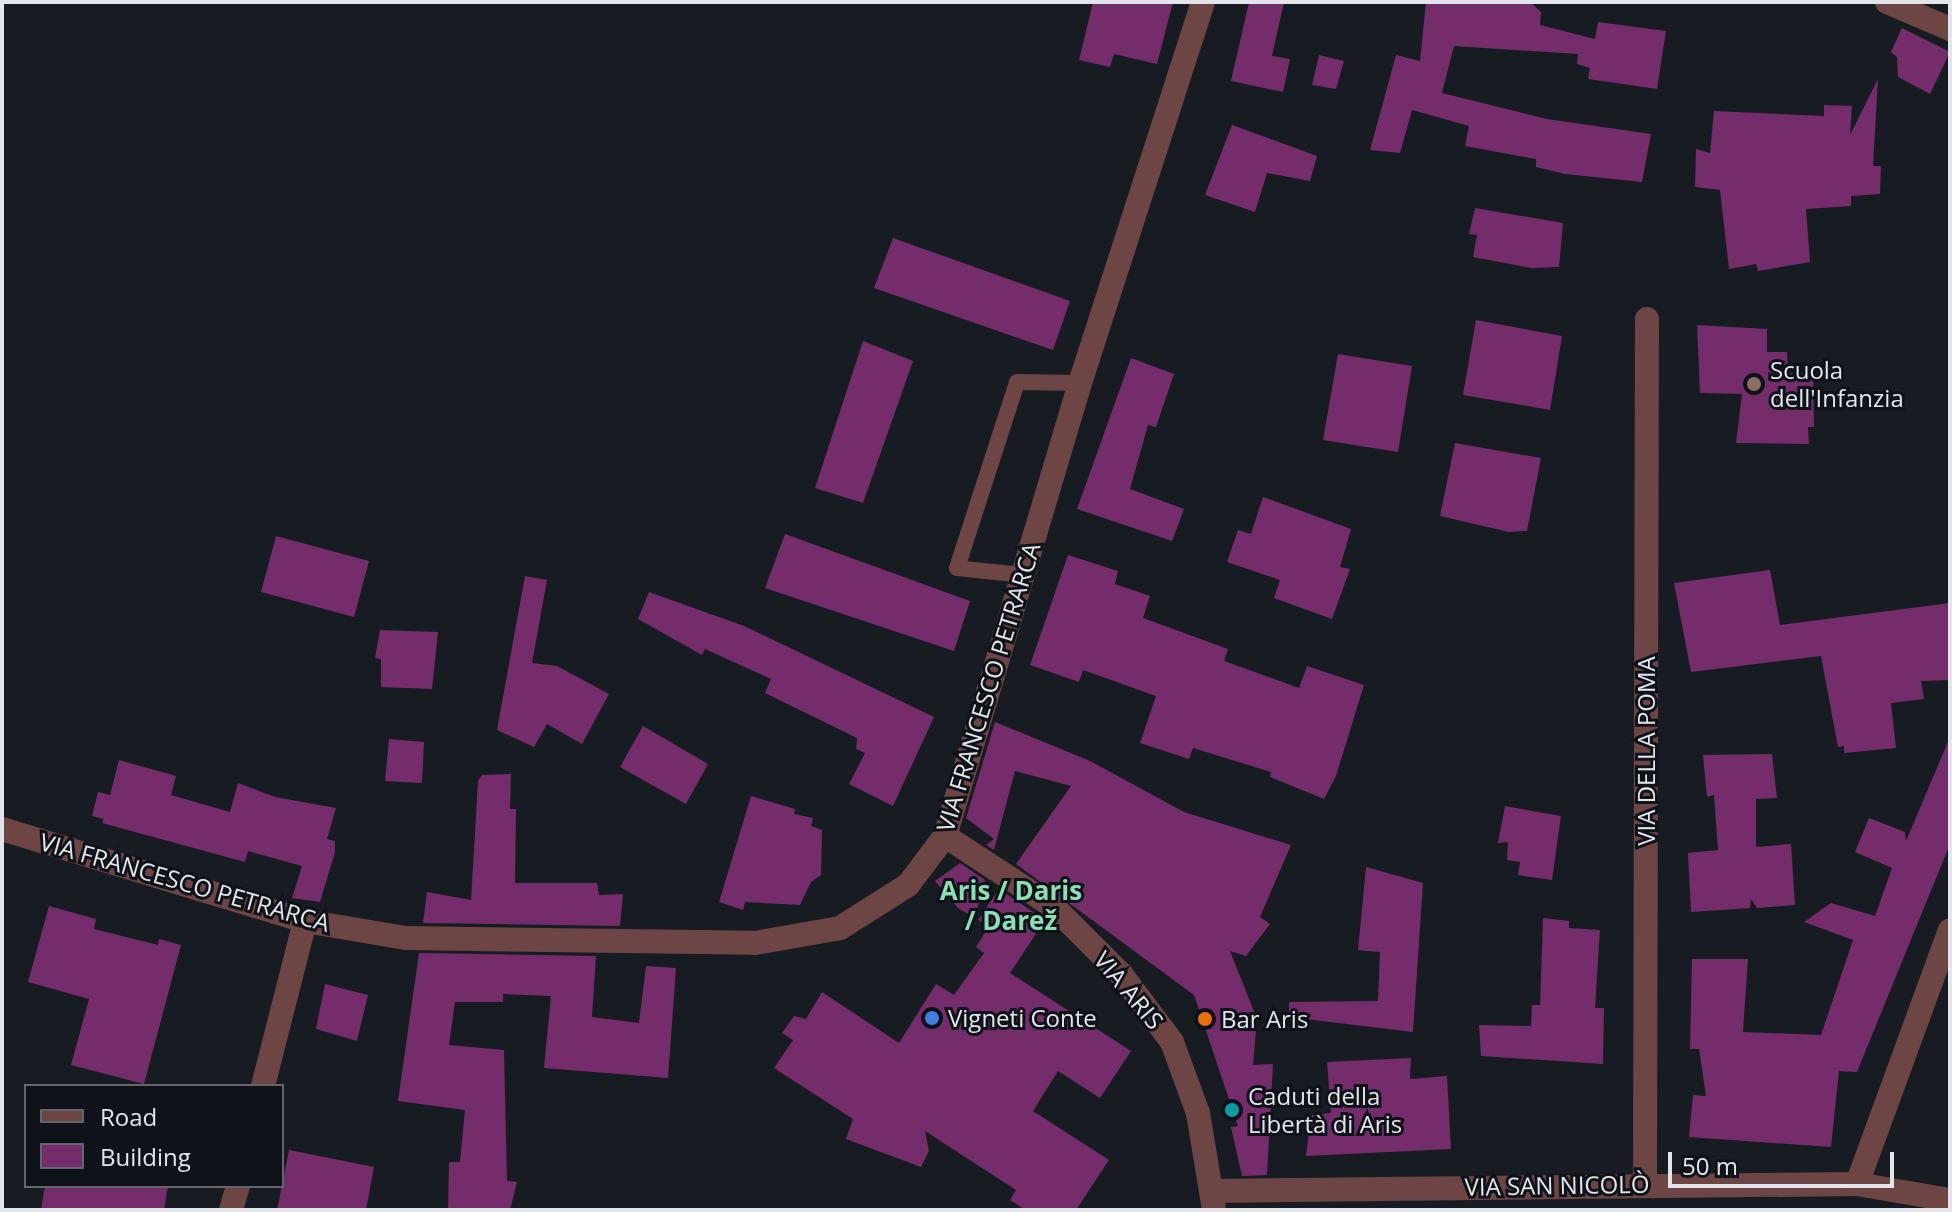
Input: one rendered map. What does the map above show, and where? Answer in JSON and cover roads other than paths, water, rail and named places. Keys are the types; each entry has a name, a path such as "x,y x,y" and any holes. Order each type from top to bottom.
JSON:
{"street":[{"name":"VIA FRANCESCO PETRARCA","path":"7,837 305,921 406,938 755,943 840,928 908,885 945,836 1080,383 1203,2"},
{"path":"1887,2 1950,29"},
{"name":"VIA DELLA POMA","path":"1645,1183 1647,319"},
{"name":"VIA ARIS","path":"945,836 1054,907 1121,974 1172,1042 1198,1113 1213,1200"},
{"path":"264,1084 305,921"},
{"path":"1857,1184 1950,930"},
{"name":"VIA SAN NICOLÒ","path":"1213,1200 1645,1183 1857,1184 1950,1200"},
{"path":"231,1210 237,1188"}],"lane":[{"path":"1022,575 957,568 1017,382 1080,383"}],"place":[{"name":"Scuola dell'Infanzia","path":"1754,384"},
{"name":"Vigneti Conte","path":"932,1018"},
{"name":"Bar Aris","path":"1205,1019"},
{"name":"Caduti della Libertà di Aris","path":"1232,1110"}],"district":[{"name":"Aris / Daris / Darež","path":"1011,906"}]}
